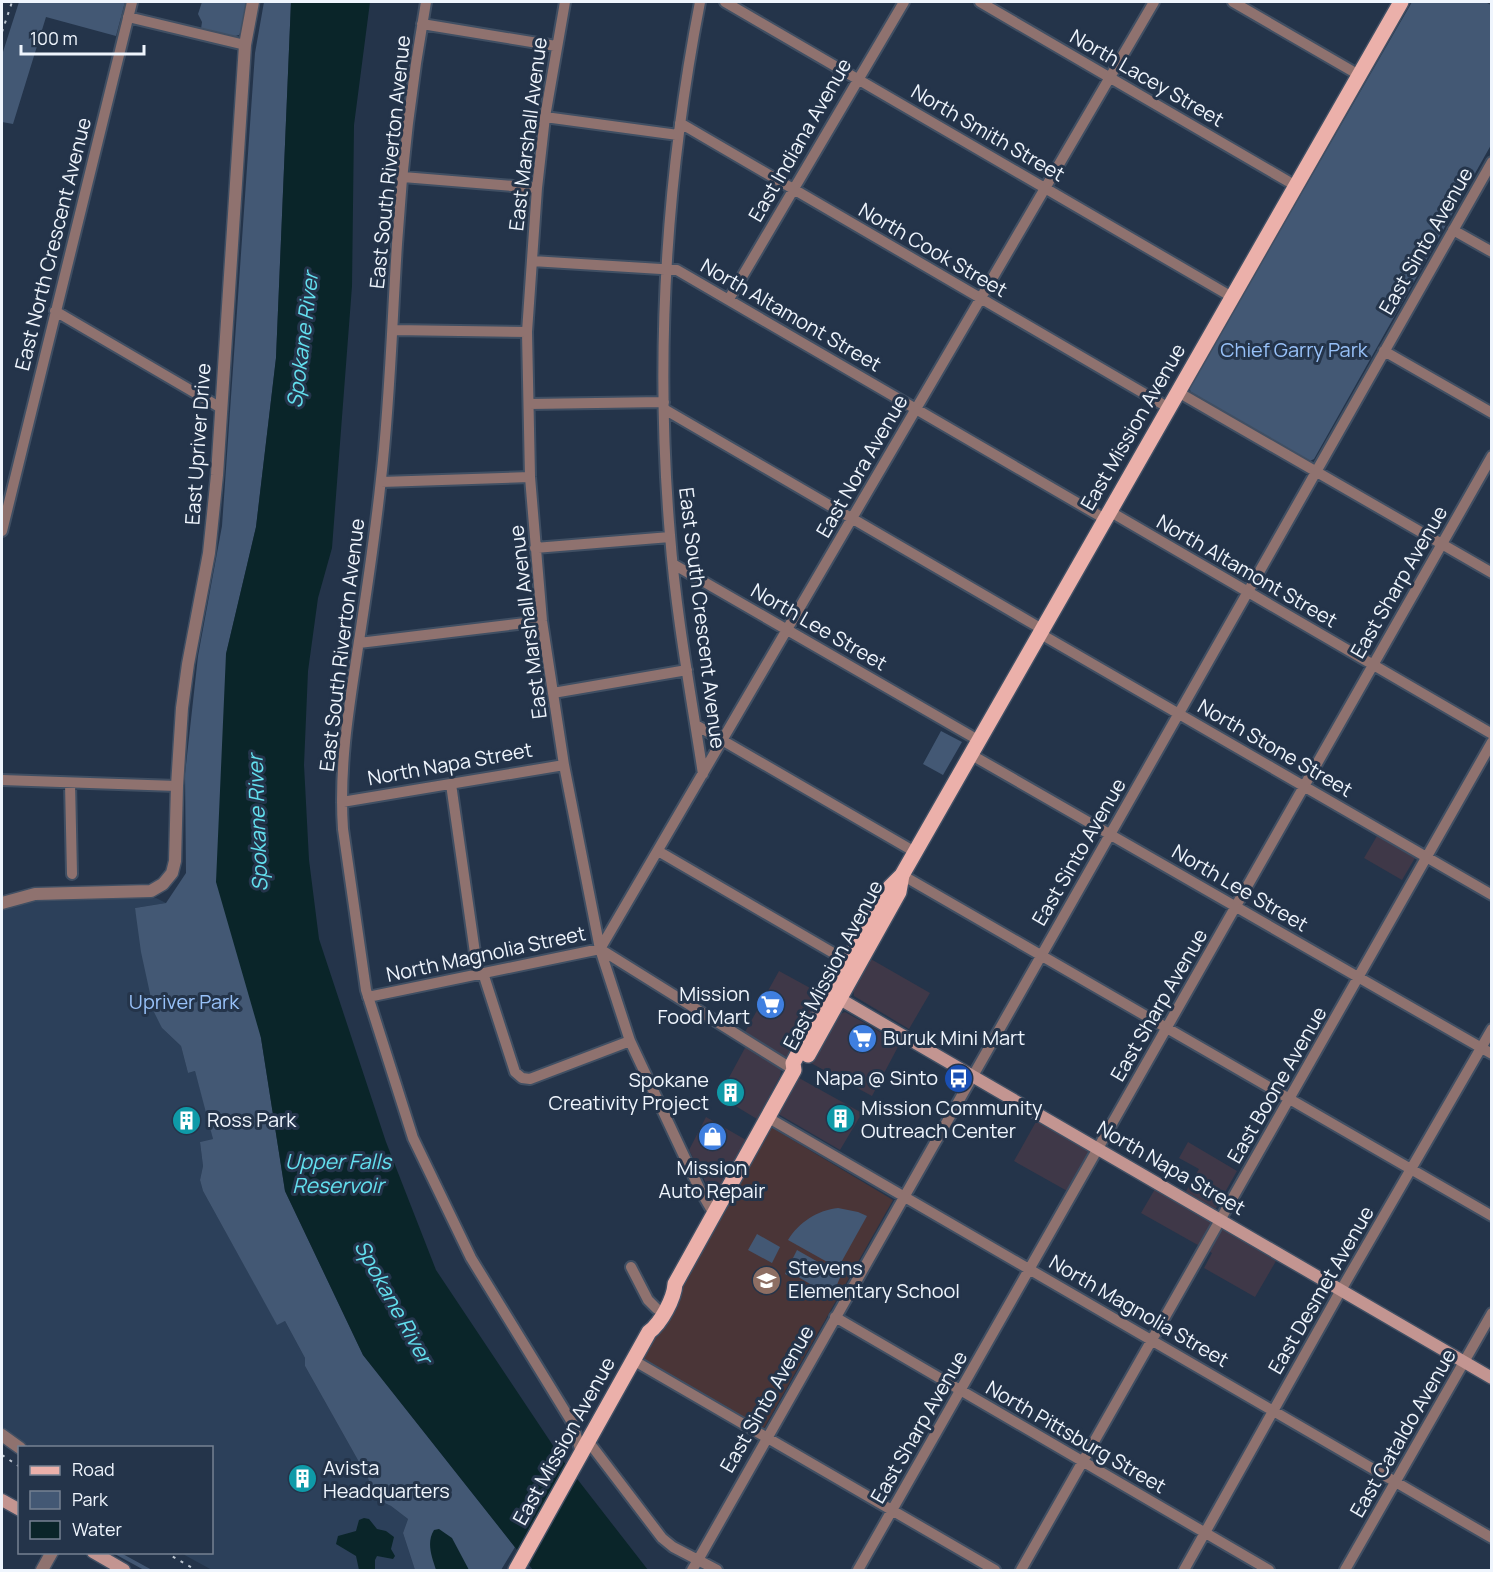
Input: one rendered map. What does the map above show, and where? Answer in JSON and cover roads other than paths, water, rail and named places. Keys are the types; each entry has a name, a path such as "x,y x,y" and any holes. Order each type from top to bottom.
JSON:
{"main road":[{"name":"East Mission Avenue","path":"835,996 847,961 890,887 902,875 1401,2"},
{"name":"East Mission Avenue","path":"649,1332 649,1324 657,1309 669,1288 675,1284 794,1070 801,1067 835,996 899,892 902,875"},
{"name":"North Napa Street","path":"835,996 1491,1378"},
{"name":"East Mission Avenue","path":"516,1570 649,1332 655,1328 675,1292 675,1284"},
{"path":"2,1500 18,1509"},
{"path":"96,1554 124,1570"}],"street":[{"name":"East North Crescent Avenue","path":"2,531 132,2"},
{"name":"East Upriver Drive","path":"2,903 35,894 151,891 164,884 172,873 175,861 179,739 187,671 209,553 217,475 245,45 253,2"},
{"name":"East South Riverton Avenue","path":"426,2 412,92 403,177 397,243 389,402 381,482 344,749 343,829 368,997 413,1138 465,1248 573,1424 583,1450"},
{"name":"East Marshall Avenue","path":"565,2 545,117 537,188 527,332 530,477 542,621 564,765 600,949 630,1041 700,1190 714,1214"},
{"name":"East South Crescent Avenue","path":"699,2 679,129 666,268 664,406 670,537 703,774"},
{"name":"North Smith Street","path":"725,2 1232,297"},
{"name":"East Indiana Avenue","path":"729,299 904,2"},
{"name":"North Lacey Street","path":"980,2 1296,186"},
{"name":"East Nora Avenue","path":"600,949 1154,2"},
{"path":"1233,2 1359,75"},
{"path":"128,17 245,45"},
{"path":"422,24 556,46"},
{"name":"North Cook Street","path":"545,117 679,129 795,189 1169,408"},
{"name":"East Sinto Avenue","path":"692,1570 1491,162"},
{"path":"403,177 537,188"},
{"path":"1453,230 1491,252"},
{"name":"North Altamont Street","path":"532,261 666,268 686,274 917,409 1246,591 1491,734"},
{"path":"55,311 220,408"},
{"path":"393,330 527,332"},
{"path":"1384,351 1491,413"},
{"path":"1178,392 1491,573"},
{"path":"529,404 664,406"},
{"name":"North Stone Street","path":"664,406 1040,631 1491,895"},
{"name":"East Sharp Avenue","path":"858,1570 1491,456"},
{"path":"381,482 530,477"},
{"path":"535,548 670,537"},
{"name":"North Lee Street","path":"673,564 978,740"},
{"path":"359,643 542,621"},
{"path":"553,693 687,670"},
{"path":"696,725 915,852"},
{"name":"East Boone Avenue","path":"1021,1570 1491,742"},
{"name":"North Lee Street","path":"970,754 1491,1054"},
{"name":"North Napa Street","path":"342,802 564,765"},
{"path":"2,780 177,786"},
{"path":"70,783 72,874"},
{"path":"451,784 480,974 515,1072 522,1078 530,1079 630,1041"},
{"path":"658,851 847,961"},
{"path":"902,875 1491,1216"},
{"name":"North Magnolia Street","path":"368,997 600,949 794,1070"},
{"name":"East Desmet Avenue","path":"1184,1570 1491,1029"},
{"name":"North Magnolia Street","path":"767,1117 1491,1538"},
{"path":"631,1267 648,1300 657,1309"},
{"name":"East Cataldo Avenue","path":"1345,1570 1491,1313"},
{"name":"North Pittsburg Street","path":"835,1317 1269,1570"},
{"path":"633,1360 995,1570"},
{"path":"573,1424 585,1427 597,1425"},
{"path":"2,1435 18,1447"},
{"path":"583,1450 662,1538 673,1547 717,1570"},
{"path":"42,1570 51,1554"}],"water":[{"name":"Upper Falls Reservoir","path":"291,2 370,2 354,125 352,286 332,548 318,598 308,671 304,765 309,860 319,939 386,1142 436,1270 564,1462 648,1570 533,1570 363,1355 285,1191 261,1038 216,882 226,654 256,527 276,358"},
{"path":"369,1519 377,1529 386,1531 394,1537 391,1549 395,1556 393,1559 377,1556 375,1570 359,1570 356,1556 336,1544 338,1536 356,1531 359,1520"},
{"path":"439,1529 452,1538 469,1570 436,1570 430,1550 430,1540 434,1530"}],"railway":[{"path":"2,32 12,2"},
{"path":"2,1455 18,1466"},
{"path":"168,1554 196,1570"}],"place":[{"name":"Mission Food Mart","path":"771,1005"},
{"name":"Buruk Mini Mart","path":"862,1038"},
{"name":"Napa @ Sinto","path":"959,1078"},
{"name":"Spokane Creativity Project","path":"730,1092"},
{"name":"Mission Community Outreach Center","path":"840,1119"},
{"name":"Ross Park","path":"186,1120"},
{"name":"Mission Auto Repair","path":"712,1137"},
{"name":"Stevens Elementary School","path":"767,1280"},
{"name":"Avista Headquarters","path":"302,1479"}],"water label":[{"name":"Spokane River","path":"303,340"},
{"name":"Spokane River","path":"258,823"},
{"name":"Spokane River","path":"393,1302"}],"park label":[{"name":"Chief Garry Park","path":"1294,350"},
{"name":"Upriver Park","path":"184,1002"}]}
